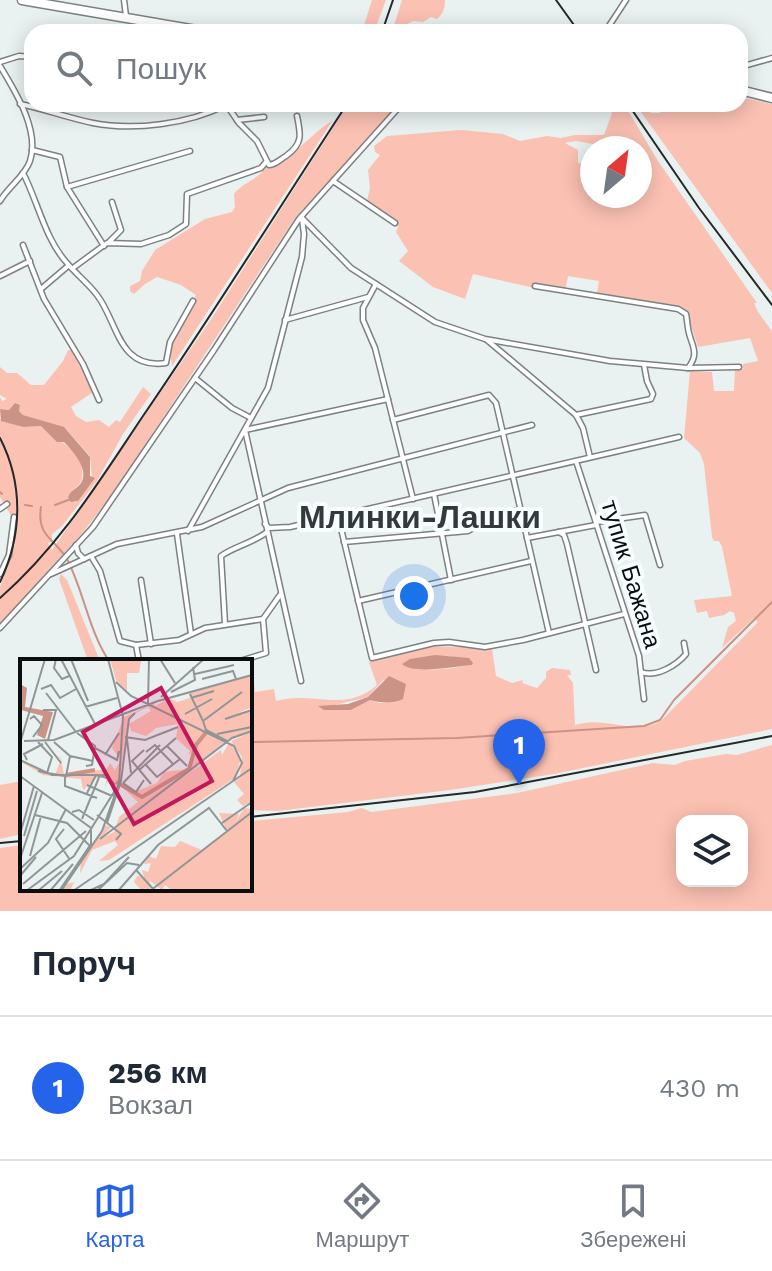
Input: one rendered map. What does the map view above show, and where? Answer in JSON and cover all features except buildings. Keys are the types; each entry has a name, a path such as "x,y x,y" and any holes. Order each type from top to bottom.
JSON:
{"highway":[{"path":"22,0 161,24"},
{"path":"748,92 772,98"}],"street":[{"path":"124,0 126,18"},
{"path":"610,24 626,0"},
{"path":"0,201 23,173 32,150 31,136 20,104 2,74 0,64 24,56"},
{"path":"748,65 772,58"},
{"path":"20,104 24,105"},
{"path":"55,112 116,126 143,125 205,112"},
{"path":"232,112 257,141 266,162 273,165 297,148 301,138 297,116"},
{"path":"0,628 101,516 301,217 395,112"},
{"path":"237,120 264,117"},
{"path":"32,150 60,157 67,187 106,245"},
{"path":"67,187 190,151"},
{"path":"106,245 131,246 169,235 186,224 187,194 261,168 266,162"},
{"path":"23,173 48,232 70,267 97,296 126,349 137,359 165,364 170,342 193,301"},
{"path":"333,181 395,223"},
{"path":"41,289 106,245 121,230 112,202"},
{"path":"301,217 351,268 435,322 485,339 644,365 739,367"},
{"path":"188,531 268,388 302,257 304,234 301,217"},
{"path":"23,245 41,289 83,364 99,400"},
{"path":"0,276 30,261"},
{"path":"376,284 363,308 363,320 375,348 413,499"},
{"path":"535,286 678,309 686,314 687,329 695,345 695,357 688,368"},
{"path":"285,320 368,297"},
{"path":"485,339 576,415 583,428 590,457"},
{"path":"576,415 653,397 644,365"},
{"path":"195,378 232,408 252,418"},
{"path":"393,420 489,395 496,403 549,633"},
{"path":"245,430 388,399"},
{"path":"47,576 117,544 188,531 288,488 532,425"},
{"path":"245,430 301,681"},
{"path":"265,524 269,528 279,529 679,437"},
{"name":"тупик Бажана","path":"576,461 639,656 644,699"},
{"path":"434,494 451,580"},
{"path":"0,509 7,504"},
{"path":"344,542 442,536 468,531 501,512 520,510"},
{"path":"527,538 645,515 660,565"},
{"path":"338,516 372,658 434,643 485,647 624,614"},
{"path":"0,574 9,555 14,517"},
{"path":"225,624 221,556 267,532"},
{"path":"559,532 564,535 596,670"},
{"path":"177,534 191,634"},
{"path":"76,545 84,559"},
{"path":"91,556 100,571 120,641 136,645 179,640 205,628 263,619"},
{"path":"358,601 532,561"},
{"path":"141,580 151,644"},
{"path":"246,659 266,653 263,619 280,595"},
{"path":"641,672 652,674 682,659 686,654 684,643"},
{"path":"136,645 139,659"}],"shaded area":[{"path":"372,0 386,0 377,24 364,24"},
{"path":"402,0 445,0 437,19 431,17 423,22 394,24"},
{"path":"748,99 772,104 772,293 641,112 748,112"},
{"path":"343,112 393,112 295,218 112,495 0,624 0,587 15,544 10,541 13,519 0,497 0,419 23,427 41,426 75,453 82,468 81,481 68,497 75,503 92,478 90,456 66,429 23,415 19,411 20,405 15,403 9,410 0,409 0,397 2,401 7,399 0,395 0,367 7,373 17,373 31,385 44,385 68,350 72,350 93,392 71,407 76,416 86,422 99,420 109,427 116,420 120,422 143,387 151,394 123,434 97,481 62,526 52,534 52,542 48,543 52,550 212,318"},
{"path":"611,112 629,112 643,136 580,136 580,142 565,143 578,150 580,208 652,208 652,151 757,303 754,303 758,312 772,331 772,729 554,774 278,811 252,810 252,662 255,692 274,689 276,701 289,698 340,700 365,694 377,685 369,662 432,646 492,648 496,676 512,683 523,680 522,683 537,688 552,668 570,670 571,675 567,675 573,683 575,725 597,722 640,727 661,721 758,622 754,618 722,648 728,627 736,621 734,613 730,611 709,618 707,611 697,613 694,600 732,596 722,547 712,537 704,464 700,453 684,438 690,371 712,372 714,391 734,391 735,370 743,369 743,364 758,361 750,338 698,347 686,310 597,293 599,281 568,276 565,292 554,289 552,292 473,274 465,299 433,287 399,261 408,251 396,232 396,221 367,201 370,188 368,170 380,155 375,152 374,146 387,136 461,130 503,134 520,141 575,135 604,135","holes":["450,656 466,665 433,669 402,664 423,657","384,679 397,702 370,700 351,710 322,708 368,697"]},
{"path":"333,120 172,366 170,350 196,295 181,285 157,277 134,294 130,286 140,281 142,271 155,250 205,219 232,212 235,207 234,194 238,190 267,166 272,168 280,163"},
{"path":"15,403 20,405 19,411 23,415 64,427 90,457 90,476 95,478 78,501 71,502 68,497 83,478 79,461 64,442 57,442 41,426 23,427 1,421 0,409 9,410"},
{"path":"61,574 67,580 99,659 87,659 59,579"},
{"path":"435,655 469,658 473,663 425,669 402,664 410,659"},
{"path":"389,676 406,684 403,699 395,702 370,700 351,710 324,710 318,706 348,704 368,697"},
{"path":"772,745 772,911 0,911 0,848 20,845 20,891 252,891 252,821 362,808 371,812 517,793 653,763 675,765 737,755"},
{"path":"20,781 20,834 0,839 0,785"}],"waterway":[{"path":"55,505 71,499"},
{"path":"25,505 32,506"},
{"path":"41,507 44,532 68,561 96,637 108,659"},
{"path":"252,742 457,738 644,726 660,720 674,700 772,602"}],"railway":[{"path":"385,24 393,0"},
{"path":"556,0 573,24"},
{"path":"0,598 60,535 94,488 342,112"},
{"path":"633,112 699,208 772,305"},
{"path":"0,438 13,474 17,510 13,547 0,582"},
{"path":"252,817 475,792 772,736"},
{"path":"0,843 20,841"}],"place":[{"name":"256 км","path":"519,785"}],"district":[{"name":"Млинки-Лашки","path":"420,517"}]}
